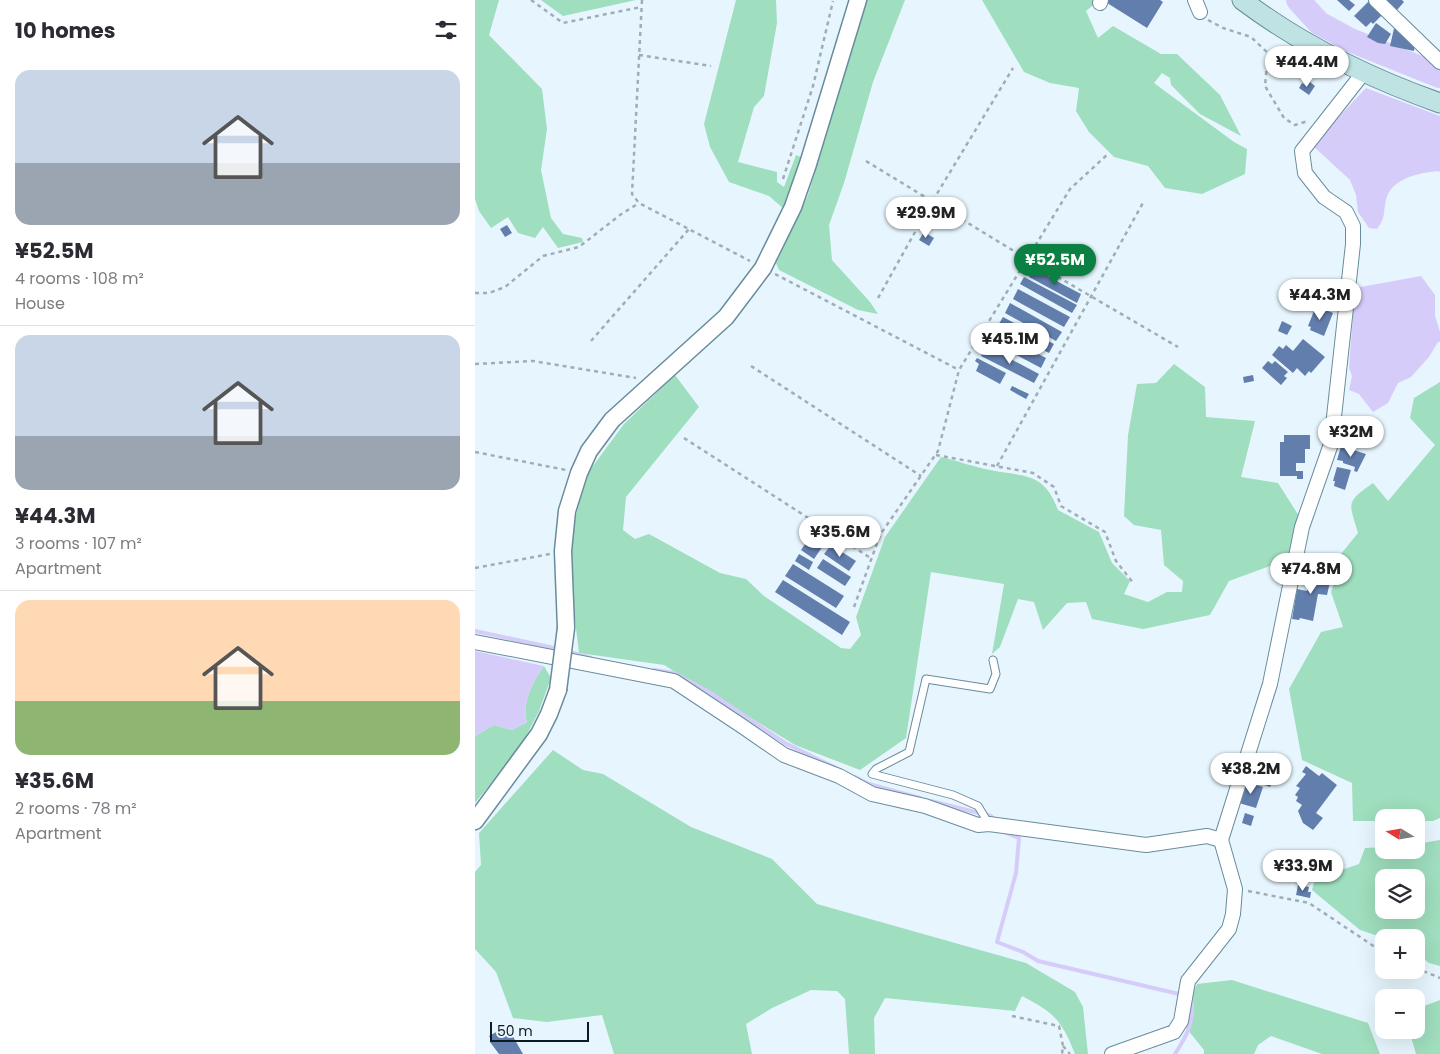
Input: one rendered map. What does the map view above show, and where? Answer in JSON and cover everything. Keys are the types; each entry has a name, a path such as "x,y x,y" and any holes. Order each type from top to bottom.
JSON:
{"main road":[{"path":"1242,0 1308,44 1364,72 1426,99 1440,102"}],"street":[{"path":"475,821 539,734 558,690 566,628 563,551 567,511 579,473 589,452 612,420 725,316 763,268 793,207 809,164 859,0"},
{"path":"1376,0 1440,62"},
{"path":"1113,1054 1174,1032 1181,1021 1188,981 1229,929 1233,914 1235,888 1221,840 1270,684 1302,527 1331,444 1353,244 1353,226 1346,212 1324,197 1305,173 1301,151 1364,72"},
{"path":"475,642 673,682 742,726 784,756 839,776 873,794 925,806 978,825 989,824 1146,845 1207,836 1221,840"}],"lane":[{"path":"989,824 978,806 953,795 872,774 876,769 909,752 926,679 990,689 996,674 993,660"}],"path":[{"path":"531,0 563,23 641,7"},
{"path":"642,0 633,194 639,203 959,370"},
{"path":"783,179 813,86 833,1"},
{"path":"1198,6 1210,22 1251,37 1268,53 1265,86 1284,118 1295,125 1305,123 1313,118"},
{"path":"639,55 711,66"},
{"path":"878,298 932,202 1013,68"},
{"path":"854,607 880,534 938,452 959,370 1069,189 1109,154"},
{"path":"865,161 1178,347"},
{"path":"997,466 1144,201"},
{"path":"475,293 489,293 505,287 543,256 579,247 620,215 639,203"},
{"path":"591,341 689,229"},
{"path":"475,364 533,361 643,379 651,384"},
{"path":"751,366 921,476"},
{"path":"684,438 872,559"},
{"path":"475,452 579,473"},
{"path":"935,455 1033,473 1054,487 1061,506 1105,532 1115,561 1134,584"},
{"path":"475,568 563,551"},
{"path":"1235,888 1309,904 1375,947"},
{"path":"1425,972 1440,978"},
{"path":"1012,1016 1059,1026 1063,1046 1062,1054"},
{"path":"1063,1046 1070,1054"}],"green space":[{"path":"475,0 499,0 489,35 542,89 547,129 541,170 551,218 563,234 582,238 583,242 558,248 543,227 535,238 518,233 508,217 491,228 479,211 475,199"},
{"path":"541,0 636,0 563,16"},
{"path":"736,0 776,0 777,23 764,96 754,107 738,162 777,172 777,182 784,187 796,155 801,157 784,209 769,196 729,182 710,147 704,124"},
{"path":"867,0 905,0 873,82 844,183 829,225 832,260 870,302 878,314 858,310 779,270 776,263 808,195"},
{"path":"982,0 1095,0 1097,2 1086,11 1098,38 1113,26 1161,54 1177,54 1220,95 1241,136 1200,114 1171,85 1170,78 1162,73 1154,83 1234,142 1247,149 1245,174 1202,194 1165,188 1148,166 1114,157 1089,132 1076,111 1079,88 1050,83 1024,72"},
{"path":"1174,364 1205,387 1206,417 1255,421 1241,477 1278,483 1299,516 1289,559 1229,581 1210,615 1143,629 1092,619 1086,602 1067,603 1043,630 1034,602 1018,599 1000,647 992,654 1004,584 931,572 906,738 860,770 795,745 664,665 579,653 574,612 571,552 576,515 587,474 624,424 675,375 699,407 626,497 623,530 635,539 649,534 720,573 746,579 764,596 841,648 850,649 861,635 856,617 885,537 941,457 984,469 1032,478 1040,482 1058,510 1099,532 1112,563 1130,581 1124,594 1148,602 1167,592 1182,592 1183,581 1164,565 1161,530 1134,525 1124,516 1128,435 1137,384 1156,383"},
{"path":"1440,382 1440,818 1433,821 1425,821 1425,809 1375,809 1375,821 1353,821 1352,783 1302,760 1289,689 1321,632 1343,627 1331,592 1338,572 1328,570 1358,533 1351,509 1354,499 1373,483 1388,501 1435,445 1410,418 1414,398"},
{"path":"544,666 551,678 539,711 520,748 475,803 475,736 494,725 512,730 527,722 526,708 529,693"},
{"path":"553,750 583,770 603,774 691,827 772,859 817,904 1026,963 1075,992 1083,1007 1088,1054 1075,1054 1066,1033 1055,1018 1042,1007 1022,996 1015,1011 885,998 874,1018 875,1054 849,1054 845,999 837,991 811,990 772,1008 746,1024 752,1054 614,1054 602,1015 547,1022 513,1018 496,972 475,949 475,872 481,865 479,833"},
{"path":"1440,840 1440,966 1425,960 1425,929 1375,929 1375,935 1360,930 1312,890 1315,879 1359,864 1365,848 1375,847 1375,859 1425,859 1425,842"},
{"path":"1232,980 1368,1023 1380,1054 1322,1054 1271,1036 1258,1045 1254,1054 1204,1054 1204,1050 1183,1024 1184,1013 1197,984"},
{"path":"1440,1000 1440,1054 1416,1054 1412,1039 1425,1039 1425,1006"}],"shaded area":[{"path":"1366,88 1440,116 1440,172 1415,175 1394,186 1386,200 1383,218 1377,229 1369,228 1358,212 1356,195 1350,180 1312,145"},
{"path":"1421,276 1435,295 1435,316 1440,332 1440,342 1438,342 1429,357 1411,377 1398,383 1388,403 1373,412 1359,394 1349,390 1352,376 1349,368 1355,288"},
{"path":"475,651 544,666 529,693 526,708 527,722 512,730 494,725 475,736"}],"building":[{"path":"1105,0 1160,0 1163,2 1147,28"},
{"path":"1337,0 1349,0 1355,5 1349,11"},
{"path":"1370,0 1385,15 1381,16 1373,24 1371,22 1366,27 1354,16"},
{"path":"1385,0 1402,0 1404,2 1397,10"},
{"path":"1376,23 1391,34 1385,44 1378,43 1367,37"},
{"path":"1395,24 1407,35 1405,39 1415,42 1414,51 1390,46"},
{"path":"1310,82 1315,86 1309,95 1299,88 1302,83 1307,86"},
{"path":"507,225 512,233 505,237 500,229"},
{"path":"924,232 934,238 929,246 919,240"},
{"path":"1034,269 1081,294 1077,303 1029,277"},
{"path":"1024,277 1077,305 1072,313 1020,284"},
{"path":"1018,289 1070,317 1064,327 1013,299"},
{"path":"1010,303 1062,332 1056,341 1005,313"},
{"path":"1316,306 1333,313 1324,336 1310,330 1311,327 1308,326"},
{"path":"1003,317 1054,344 1049,353 997,327"},
{"path":"1282,321 1292,326 1287,335 1278,331"},
{"path":"994,331 1046,358 1041,368 990,341"},
{"path":"1303,339 1325,357 1311,373 1309,371 1305,376 1297,368 1293,373 1272,355 1279,346 1283,349 1286,345 1293,351"},
{"path":"986,346 1039,374 1034,383 981,356"},
{"path":"977,358 1006,373 1000,384 976,371 979,364 975,361"},
{"path":"1268,361 1272,364 1275,361 1288,372 1284,376 1287,378 1281,385 1262,368"},
{"path":"1253,375 1254,381 1244,383 1243,377"},
{"path":"1012,386 1029,394 1026,399 1010,390"},
{"path":"1284,435 1310,435 1310,449 1305,449 1305,463 1296,463 1296,471 1303,471 1303,479 1297,479 1297,476 1280,476 1280,442 1284,442"},
{"path":"1341,446 1366,454 1357,472 1354,471 1355,467 1337,460"},
{"path":"1337,467 1351,470 1345,490 1334,486 1335,481 1333,481"},
{"path":"812,534 825,543 814,559 801,550"},
{"path":"831,545 856,561 849,571 824,554"},
{"path":"799,554 813,562 809,570 795,561"},
{"path":"823,559 851,577 845,586 817,568"},
{"path":"793,564 844,596 836,608 785,576"},
{"path":"1311,569 1332,573 1327,595 1318,594 1313,621 1300,618 1299,620 1292,619 1297,589 1307,591"},
{"path":"783,580 850,622 842,635 775,592"},
{"path":"1306,766 1319,776 1322,773 1337,785 1316,813 1323,818 1313,830 1303,823 1298,811 1302,805 1296,801 1298,797 1295,795 1300,788 1296,786 1306,774 1302,772"},
{"path":"1251,775 1272,782 1270,787 1249,779"},
{"path":"1246,782 1263,787 1256,808 1239,803"},
{"path":"1245,813 1254,816 1251,826 1242,823"},
{"path":"1298,885 1309,887 1308,892 1311,892 1310,898 1296,895"},
{"path":"507,1026 523,1054 499,1054 490,1042 492,1041 489,1036"}],"waterway":[{"path":"1298,0 1319,23 1350,40 1440,76"},
{"path":"475,631 559,649"},
{"path":"566,651 591,658"},
{"path":"654,670 674,673 709,692 785,743 836,768"},
{"path":"855,777 869,784 920,798"},
{"path":"931,801 991,816 995,821"},
{"path":"1004,832 1019,838 1016,873 997,942 1023,952 1038,961 1182,996"},
{"path":"1175,1054 1190,1024 1192,1002 1188,1000"}]}
